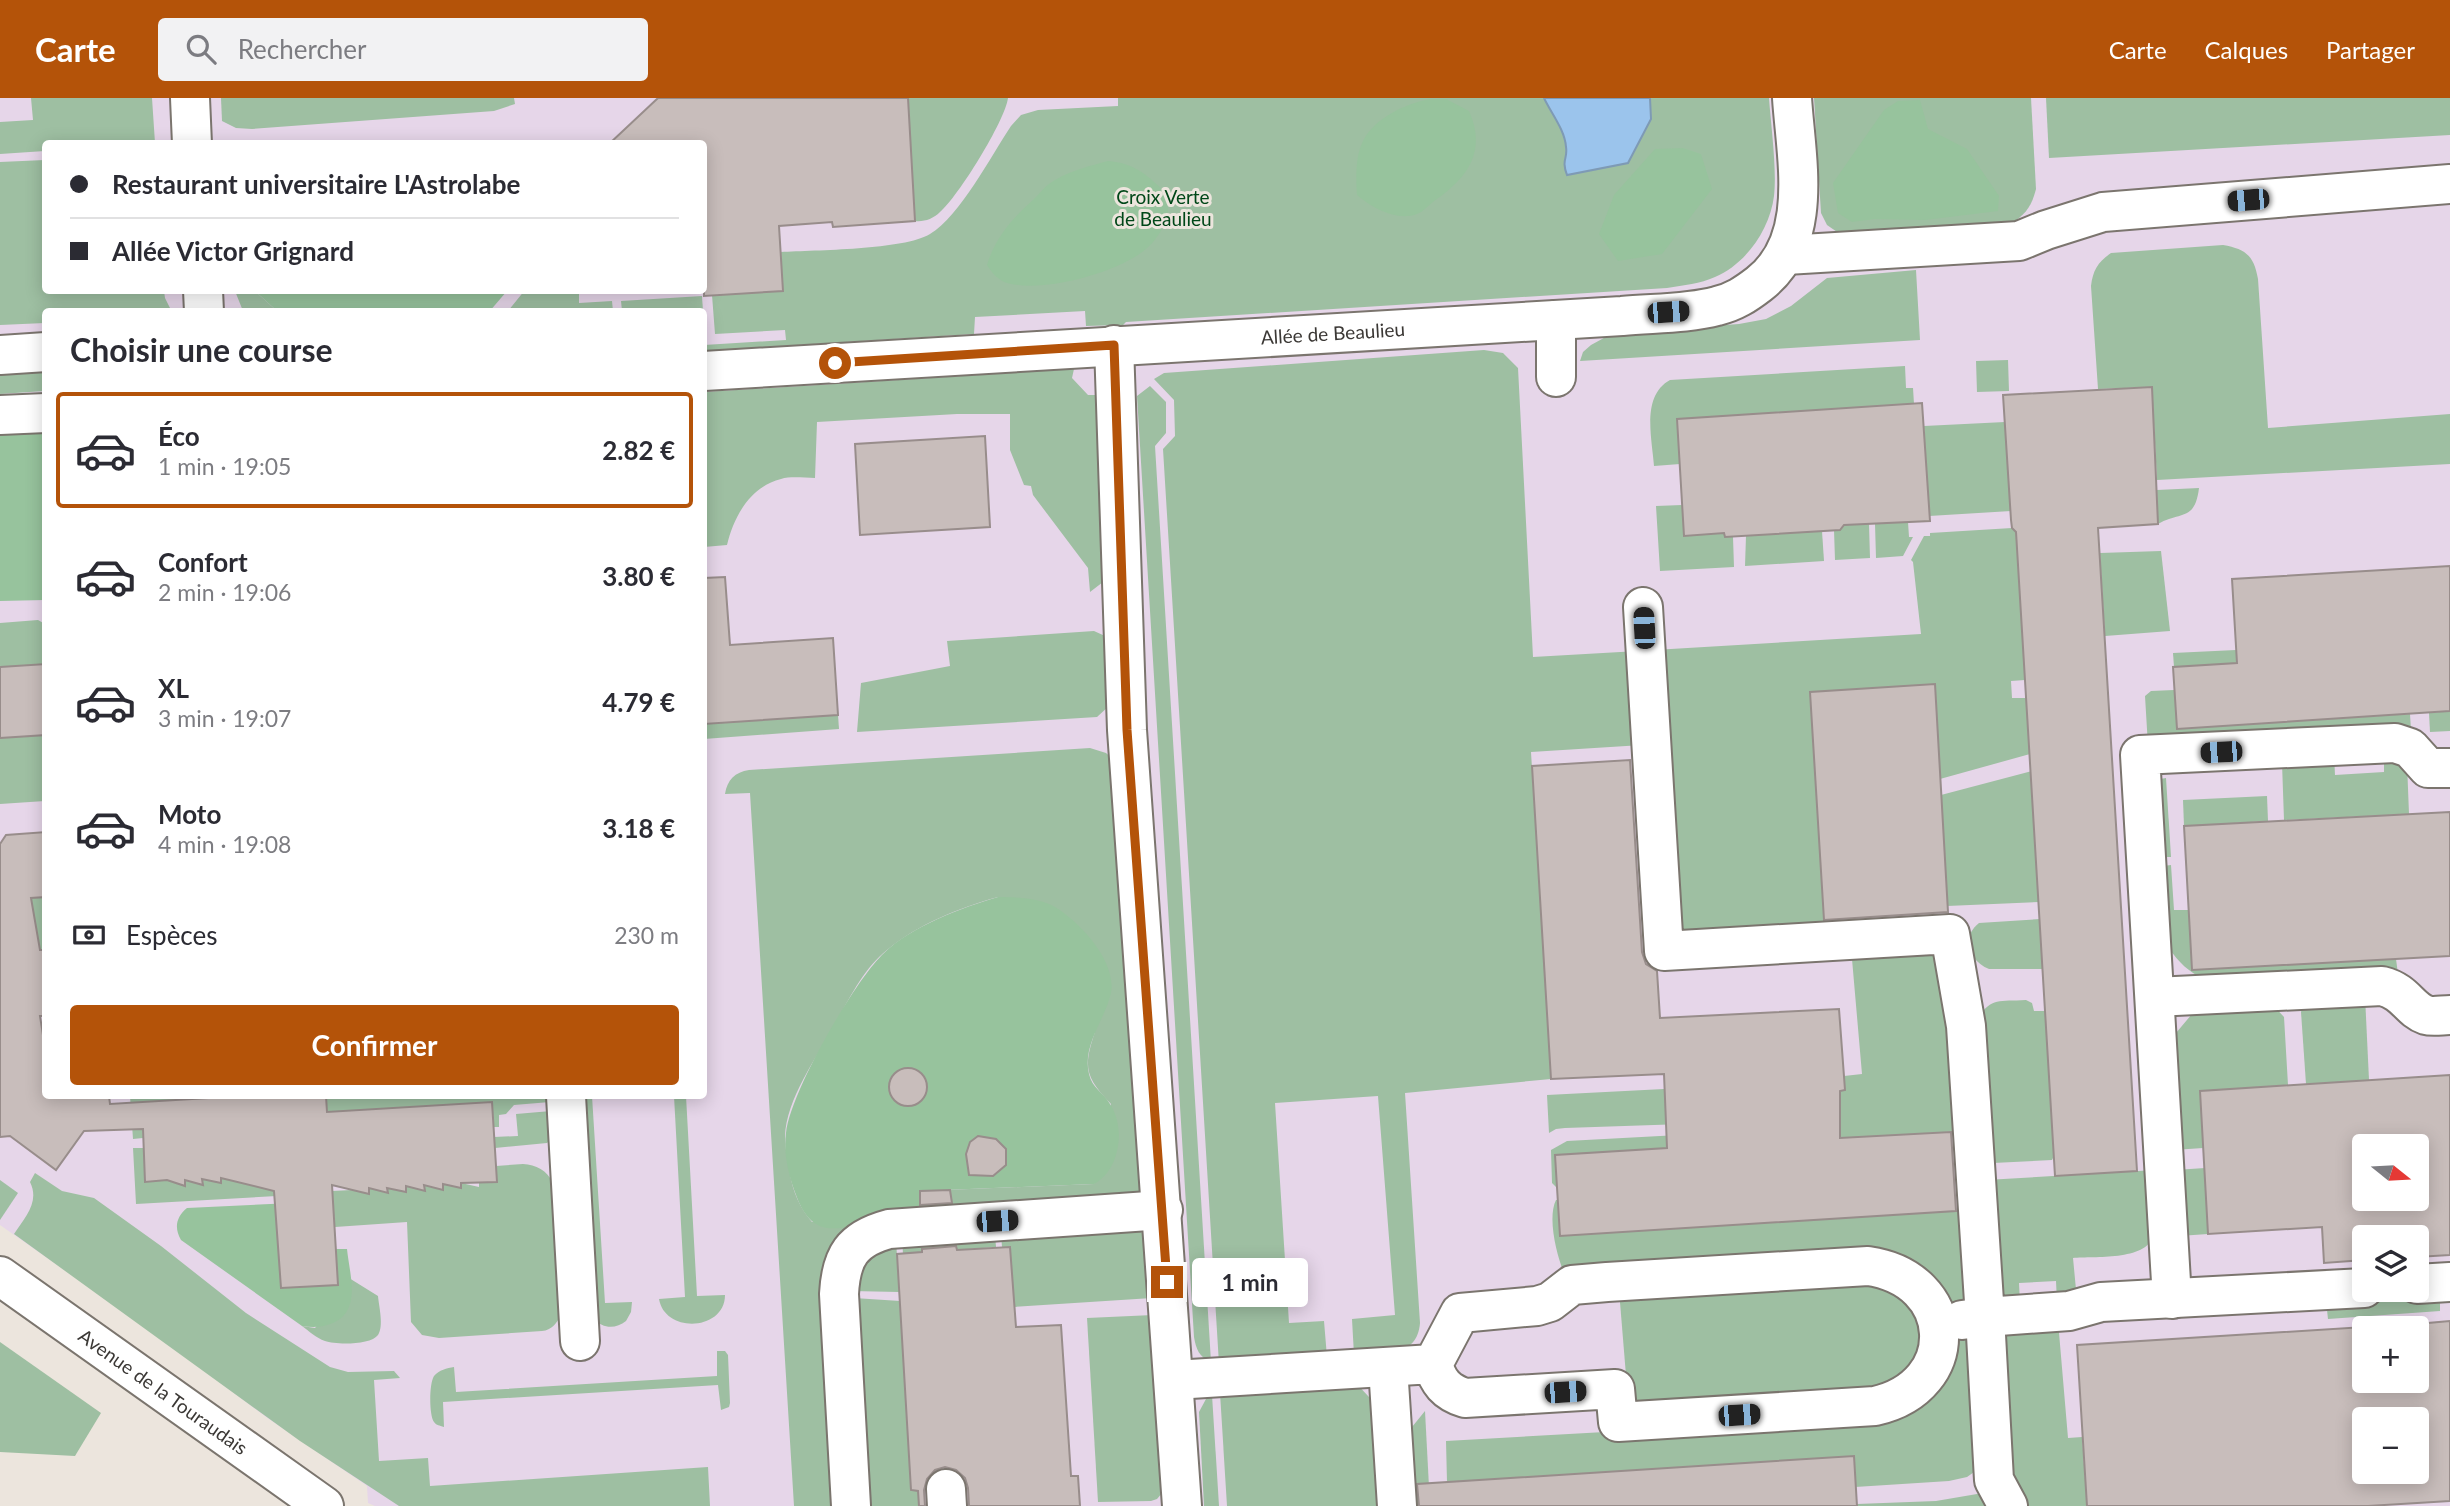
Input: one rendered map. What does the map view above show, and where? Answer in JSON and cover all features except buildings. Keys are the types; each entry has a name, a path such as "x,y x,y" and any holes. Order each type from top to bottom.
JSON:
{"street":[{"path":"190,98 192,140"},
{"name":"Allée de Beaulieu","path":"707,371 1556,320 1718,306 1741,298 1767,278 1786,255 1796,227 1798,194 1792,98"},
{"path":"1786,255 2019,241 2103,212 2450,184"},
{"path":"1556,320 1556,377"},
{"path":"1114,345 1127,730 1182,1506"},
{"path":"0,355 42,352"},
{"path":"0,415 42,413"},
{"path":"1643,607 1664,951 1950,934 1966,1026 1994,1480 2008,1506"},
{"path":"2172,1299 2140,755 2395,743 2410,748 2428,768 2450,768"},
{"path":"2155,998 2382,986 2401,992 2417,1010 2425,1014 2450,1015"},
{"path":"566,1099 580,1341"},
{"path":"850,1506 839,1294 840,1275 845,1261 863,1239 889,1229 1163,1210"},
{"path":"1868,1266 1889,1271 1907,1280 1930,1302 1939,1323 1938,1345 1924,1378 1915,1389 1898,1400 1875,1406 1618,1422 1615,1389 1465,1398 1453,1395 1444,1387 1433,1364 1460,1313 1537,1306 1550,1302 1566,1288 1579,1284 1868,1266"},
{"name":"Avenue de la Touraudais","path":"0,1276 324,1506"},
{"path":"2429,1283 2450,1282"},
{"path":"1939,1323 2069,1311 2101,1302 2352,1288"},
{"path":"1174,1380 1433,1364"},
{"path":"1388,1367 1397,1506"}],"shaded area":[{"path":"0,98 2450,98 2450,1506 375,1506 368,1503 367,1486 266,1417 140,1323 0,1225"}],"green space":[{"path":"31,98 152,98 155,140 42,140 42,151 0,154 0,122 33,120"},
{"path":"221,98 514,98 515,104 494,111 252,129 236,128 222,121"},
{"path":"908,98 1008,98 990,140 958,191 937,214 922,221 915,221"},
{"name":"Croix Verte de Beaulieu","path":"1118,98 1769,98 1774,196 1762,233 1737,264 1709,279 1667,288 1126,322 1123,325 1086,326 1085,311 975,317 974,334 707,351 707,345 786,340 785,330 715,334 712,295 783,291 781,252 880,246 930,234 964,200 1011,126 1021,115 1038,110 1118,106"},
{"path":"1814,98 2031,98 2036,189 2030,204 2025,213 2012,223 1840,234 1827,225 1821,213"},
{"path":"2046,98 2450,98 2450,135 2049,158"},
{"path":"1430,99 1446,99 1469,111 1474,125 1475,151 1465,173 1446,192 1419,213 1409,216 1393,215 1357,195 1360,147 1368,133 1383,119 1411,104"},
{"path":"1920,100 1928,129 1967,149 1999,196 1998,211 1925,220 1875,219 1852,222 1838,213 1833,183 1884,110 1898,101"},
{"path":"1683,148 1701,154 1712,189 1662,254 1618,261 1599,234 1614,195 1655,149"},
{"path":"42,160 42,294 164,294 170,308 42,308 42,323 0,325 0,162"},
{"path":"1108,161 1139,170 1165,192 1167,218 1149,246 1118,266 1080,279 1022,285 1007,283 996,276 987,265 1000,236 1019,213 1052,182 1074,171"},
{"path":"2223,245 2248,255 2258,279 2268,428 2450,414 2450,464 2157,480 2152,387 2098,389 2091,286 2093,275 2099,263 2111,253"},
{"path":"1916,270 1920,340 1580,361 1583,352 1591,345 1613,333 1739,324 1766,319 1791,306 1827,278"},
{"path":"236,294 258,294 274,308 242,308"},
{"path":"258,294 504,294 492,308 274,308"},
{"path":"522,294 579,294 579,303 612,301 613,308 510,308"},
{"path":"702,296 703,308 622,308 621,301"},
{"path":"1484,350 1503,353 1518,368 1533,657 1638,651 1642,745 1531,752 1551,1079 1405,1093 1420,1323 1412,1343 1397,1351 1354,1355 1352,1319 1395,1315 1378,1096 1275,1103 1289,1323 1324,1321 1327,1357 1219,1364 1163,449 1175,436 1174,400 1154,379 1164,373"},
{"path":"2008,360 2009,391 1977,392 1976,361"},
{"path":"1905,366 1906,388 1913,388 1914,404 1677,419 1680,464 1654,466 1650,418 1652,407 1661,387 1670,380"},
{"path":"1074,369 1072,378 1088,395 1097,395 1103,582 1090,592 1088,568 1033,495 1031,486 1024,485 1010,450 1010,414 957,414 817,422 815,478 785,478 760,489 739,513 727,545 707,547 707,392"},
{"path":"42,370 42,391 0,394 0,373"},
{"path":"1150,386 1166,402 1166,433 1155,446 1211,1362 1199,1352 1194,1337 1137,396"},
{"path":"2005,422 2011,511 1929,516 1924,426"},
{"path":"42,432 42,600 0,601 0,435"},
{"path":"2199,488 2197,499 2190,511 2158,524 2157,490"},
{"path":"1682,505 1684,535 1724,533 1725,537 1733,537 1734,567 1660,571 1656,506"},
{"path":"1908,522 1909,537 1913,537 1903,556 1876,558 1875,524"},
{"path":"1869,524 1870,558 1835,560 1834,530 1840,530 1844,525"},
{"path":"2012,528 2016,532 2025,680 2011,681 2012,698 2026,698 2030,754 1940,779 1811,692 1825,932 1671,942 1654,650 1921,634 1911,560 1924,536 1930,536 1930,533"},
{"path":"1822,531 1824,561 1745,566 1746,536"},
{"path":"2161,551 2170,631 2105,636 2100,553"},
{"path":"38,620 42,622 42,664 0,667 0,623"},
{"path":"1094,631 1105,636 1110,705 1097,717 857,732 861,683 950,666 947,641"},
{"path":"2236,650 2237,663 2174,667 2173,653"},
{"path":"2174,690 2178,729 2410,714 2411,730 2148,746 2145,696 2151,691"},
{"path":"2450,711 2450,731 2430,732 2429,713"},
{"path":"838,715 839,729 707,739 707,724"},
{"path":"42,735 42,801 0,804 0,738"},
{"path":"1090,748 1106,753 1115,761 1143,1187 1138,1193 863,1226 839,1506 794,1506 750,793 725,794 732,778 749,770","holes":["998,897 1095,1032 1089,1054 1089,1071 1091,1079 1111,1104 1094,1184 920,1191 921,1208 812,1222 804,1211 793,1187 786,1151 785,1137 791,1108 812,1064 864,975 879,957 912,932 954,912"]},
{"path":"2384,752 2407,763 2409,814 2284,820 2282,763 2334,754 2335,775 2384,772"},
{"path":"2032,771 2039,902 1947,906 1941,795"},
{"path":"2166,778 2171,857 2154,857 2160,779"},
{"path":"2267,796 2268,821 2184,826 2183,800"},
{"path":"2171,865 2174,910 2189,910 2396,959 2398,974 2204,979 2184,966 2169,948 2155,867"},
{"path":"42,897 42,950 31,951 36,925 27,898"},
{"path":"998,897 1035,900 1055,907 1075,922 1103,956 1111,981 1111,993 1091,1043 1088,1063 1090,1079 1110,1104 1118,1125 1118,1148 1110,1169 1094,1184 920,1191 921,1208 848,1227 827,1228 816,1224 804,1212 796,1195 787,1165 785,1141 790,1115 825,1038 871,967 895,944 922,926"},
{"path":"2040,919 2043,969 1989,969 1976,961 1969,949 1970,935 1979,923"},
{"path":"1934,943 1963,1131 1805,1140 1803,1120 1565,1128 1549,1133 1547,1095 1664,1089 1666,1111 1840,1101 1840,1091 1845,1090 1844,1076 1862,1074 1852,959"},
{"path":"2365,996 2369,1080 2306,1084 2301,1012 2304,1003"},
{"path":"2026,1000 2032,1003 2034,1011 2045,1011 2054,1156 2052,1160 1993,1163 1975,1023 1991,1004"},
{"path":"2270,1002 2284,1017 2288,1085 2200,1091 2203,1148 2174,1150 2171,1047 2176,1033 2192,1014"},
{"path":"130,1099 178,1099 141,1102 143,1138 133,1139"},
{"path":"326,1099 550,1099 550,1102 514,1105 506,1114 499,1115 499,1127 494,1127 492,1102 327,1112"},
{"path":"579,1099 592,1099 605,1303 632,1302 631,1312 622,1324 605,1326 594,1319"},
{"path":"674,1099 686,1099 697,1296 725,1295 716,1316 694,1324 672,1318 659,1299 685,1297"},
{"path":"551,1111 550,1140 547,1143 495,1148 494,1137 518,1136 516,1114"},
{"path":"1772,1130 1557,1188 1552,1183 1551,1150 1567,1141"},
{"path":"133,1148 144,1148 146,1182 167,1180 184,1185 185,1180 203,1184 202,1179 221,1183 221,1178 313,1194 136,1204"},
{"path":"523,1164 541,1169 553,1183 561,1315 551,1328 542,1331 439,1338 422,1335 411,1322 407,1222 335,1227 332,1191 352,1190 369,1194 369,1188 387,1193 387,1188 406,1192 406,1186 424,1191 424,1185 443,1190 443,1184 461,1188 461,1183 479,1187 479,1183 497,1181 496,1166"},
{"path":"2205,1168 2208,1234 2179,1236 2175,1170"},
{"path":"2155,1170 2155,1223 2153,1236 2148,1244 2140,1250 2118,1256 2073,1258 2077,1300 2057,1302 2056,1281 2019,1283 2020,1304 2000,1299 1986,1180"},
{"path":"35,1173 62,1191 94,1198 161,1246 246,1313 330,1367 348,1372 394,1371 400,1378 374,1380 379,1461 428,1458 430,1486 708,1467 710,1506 399,1506 300,1441 14,1234 32,1203 33,1189 30,1182"},
{"path":"0,1180 18,1193 0,1220"},
{"path":"1556,1200 1561,1236 1969,1210 1966,1303 1949,1301 1926,1282 1565,1275 1556,1248 1553,1227"},
{"path":"314,1202 277,1231 281,1288 338,1285 336,1249 347,1249 352,1287 350,1305 340,1319 317,1327 302,1326 181,1240 177,1231 178,1219 187,1208"},
{"path":"1140,1231 1144,1235 1152,1298 1014,1307 1010,1247 1002,1247 1001,1234"},
{"path":"995,1234 996,1247 903,1254 902,1238"},
{"path":"896,1239 899,1292 851,1291 859,1264"},
{"path":"349,1278 378,1296 380,1331 368,1341 337,1343 322,1340 302,1326 315,1328 351,1284"},
{"path":"1898,1284 1928,1334 1903,1388 1629,1412 1619,1290"},
{"path":"2440,1293 2440,1311 2328,1319 2326,1301 2429,1302 2429,1294"},
{"path":"854,1298 900,1301 911,1490 918,1491 919,1506 865,1506"},
{"path":"1153,1315 1162,1493 1151,1501 1098,1502 1087,1318"},
{"path":"2058,1321 2068,1438 2082,1437 2087,1506 2023,1506 2014,1494 2002,1332"},
{"path":"1969,1335 1977,1470 1967,1477 1949,1481 1855,1487 1853,1456 1447,1482 1446,1441 1873,1417 1951,1338"},
{"path":"0,1342 101,1413 75,1456 0,1452"},
{"path":"717,1351 725,1351 728,1355 730,1403 729,1407 721,1410 718,1385 443,1402 444,1427 436,1424 432,1418 432,1380 438,1372 449,1368 454,1367 456,1392 717,1376"},
{"path":"1355,1382 1382,1411 1387,1506 1227,1506 1220,1393"},
{"path":"1212,1395 1219,1506 1204,1506 1199,1412 1206,1399"},
{"path":"1425,1411 1430,1506 1409,1506 1409,1438 1412,1427"},
{"path":"1983,1494 1997,1506 1857,1506 1936,1501"}],"water":[{"path":"1544,98 1650,98 1651,119 1628,163 1567,175 1565,141"}],"route":[{"path":"835,363 1114,345 1127,730 1167,1282"}]}
